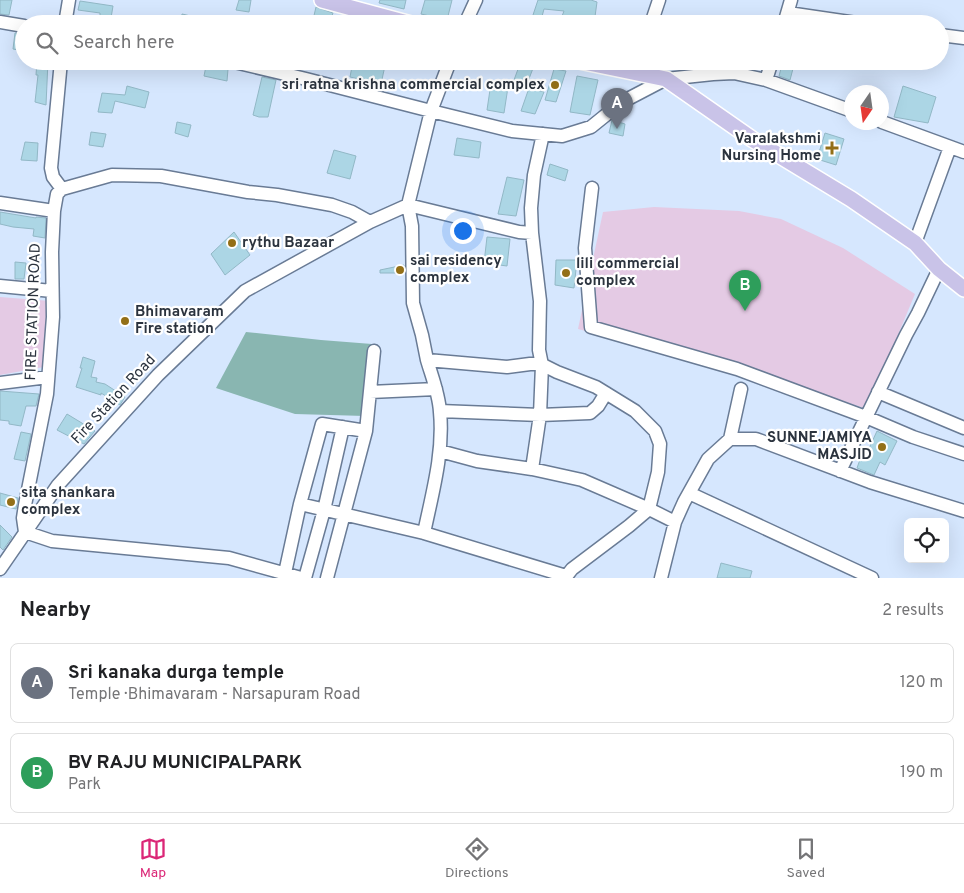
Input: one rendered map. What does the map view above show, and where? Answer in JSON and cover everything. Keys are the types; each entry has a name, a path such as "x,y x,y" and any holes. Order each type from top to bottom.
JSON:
{"main road":[{"path":"322,0 378,15"},
{"path":"643,70 666,79 752,139 850,199 915,243 939,269 964,289"}],"street":[{"path":"66,15 69,0"},
{"path":"469,15 476,0"},
{"path":"654,15 659,0"},
{"path":"787,15 791,0"},
{"path":"0,22 15,24"},
{"path":"949,36 964,38"},
{"path":"60,70 52,168 54,177 62,188 112,176 161,176 332,205 352,212 370,222"},
{"path":"268,70 512,131 562,136 592,127 622,102 666,79 734,73 766,80 844,108"},
{"path":"424,533 440,450 440,411 413,303 412,226 408,205 431,111 447,70"},
{"path":"766,80 769,70"},
{"path":"889,125 964,152"},
{"path":"532,468 540,415 542,365 538,325 540,301 532,233 532,208 534,175 543,134"},
{"path":"915,243 950,148"},
{"name":"FIRE STATION ROAD","path":"25,532 24,505 47,394 53,317 54,211 57,194 62,188"},
{"path":"592,188 585,248 590,327 737,369 866,417 912,437 964,454"},
{"path":"0,204 54,211"},
{"path":"408,205 519,232 532,233"},
{"name":"Fire Station Road","path":"0,569 58,485 158,374 245,291 370,222 408,205"},
{"path":"840,471 939,269"},
{"path":"0,286 52,292"},
{"path":"327,578 366,431 374,351"},
{"path":"300,504 424,533 565,577 572,569 649,509 658,472 660,444 656,431 635,411 596,388 542,365 530,364 507,367 427,360"},
{"path":"0,383 48,377"},
{"path":"370,392 436,389"},
{"path":"660,578 675,522 689,493 708,459 730,439 741,389"},
{"path":"878,392 964,428"},
{"path":"440,411 540,415 590,413 598,406 606,393"},
{"path":"285,573 300,504 322,424 366,431"},
{"path":"305,578 324,510 343,427"},
{"path":"730,439 756,439 870,482 964,511"},
{"path":"440,450 478,460 532,468 582,480 675,522"},
{"path":"689,493 872,578"},
{"path":"25,532 52,541 229,558 301,578"}],"shaded area":[{"path":"654,207 739,211 781,219 843,248 915,294 867,409 822,394 578,329 603,212"},
{"path":"0,297 50,301 44,367 0,375"},
{"path":"246,332 372,344 365,416 295,414 216,388"}],"building":[{"path":"0,0 12,0 9,15 0,14"},
{"path":"239,0 251,0 249,12 236,10"},
{"path":"380,0 406,0 404,9 379,3"},
{"path":"425,0 452,0 448,15 421,14"},
{"path":"538,0 591,0 597,2 595,15 562,15 564,11 544,9 542,15 533,15"},
{"path":"80,1 113,6 112,15 100,15 100,13 78,10"},
{"path":"316,7 333,13 332,15 314,15"},
{"path":"15,33 15,49 13,49"},
{"path":"36,70 48,70 46,105 35,102 38,75 36,75"},
{"path":"205,70 228,70 227,81 204,76"},
{"path":"351,70 384,70 381,84 350,77"},
{"path":"518,70 532,70 527,84 514,80"},
{"name":"sri ratna krishna commercial complex","path":"554,70 566,71 556,102 545,100"},
{"path":"781,70 793,70 790,80 779,76"},
{"path":"577,76 598,80 590,115 570,112"},
{"path":"262,77 276,80 268,117 253,115"},
{"path":"491,83 508,87 504,113 487,110"},
{"path":"127,86 149,92 145,108 115,101 112,113 98,112 102,93 125,95"},
{"path":"903,86 936,97 928,123 894,117"},
{"path":"529,88 544,92 535,114 521,111"},
{"path":"612,120 625,124 623,136 609,133"},
{"path":"177,122 191,125 188,137 175,133"},
{"path":"91,132 106,134 103,147 89,145"},
{"path":"825,133 844,139 836,165 817,159"},
{"path":"457,138 481,142 479,158 454,155"},
{"path":"25,142 38,143 37,161 21,160"},
{"path":"334,150 356,156 350,179 327,173"},
{"path":"550,164 568,170 565,181 547,175"},
{"path":"507,177 524,180 516,216 498,214"},
{"path":"0,212 46,218 45,238 33,236 34,229 0,224"},
{"name":"rythu Bazaar","path":"234,232 250,255 225,275 211,254"},
{"path":"487,237 510,239 507,266 484,263"},
{"name":"lili commercial complex","path":"556,260 577,260 574,288 555,285"},
{"path":"15,262 26,263 24,279 15,279"},
{"path":"404,265 404,273 380,273 380,270"},
{"path":"83,357 95,361 91,377 97,378 96,382 105,384 125,397 120,405 101,393 101,395 76,387 82,368 80,368"},
{"path":"0,391 39,394 36,406 26,406 21,426 9,424 9,421 0,420"},
{"path":"67,414 95,431 84,444 57,430"},
{"name":"SUNNEJAMIYA MASJID","path":"877,431 897,441 885,465 880,462 874,475 857,468 862,454 865,457"},
{"path":"21,432 31,434 25,461 14,459"},
{"name":"sita shankara complex","path":"0,493 18,498 16,509 0,505"},
{"path":"0,525 12,537 3,550 0,547"},
{"path":"721,563 752,571 750,578 717,578"}],"place":[{"name":"sri ratna krishna commercial complex","path":"555,85"},
{"name":"Sri kanaka durga temple","path":"617,129"},
{"name":"Varalakshmi Nursing Home","path":"832,148"},
{"name":"rythu Bazaar","path":"232,243"},
{"name":"sai residency complex","path":"400,270"},
{"name":"lili commercial complex","path":"566,273"},
{"name":"BV RAJU MUNICIPALPARK","path":"745,311"},
{"name":"Bhimavaram Fire station","path":"125,321"},
{"name":"SUNNEJAMIYA MASJID","path":"882,447"},
{"name":"sita shankara complex","path":"11,502"}]}
